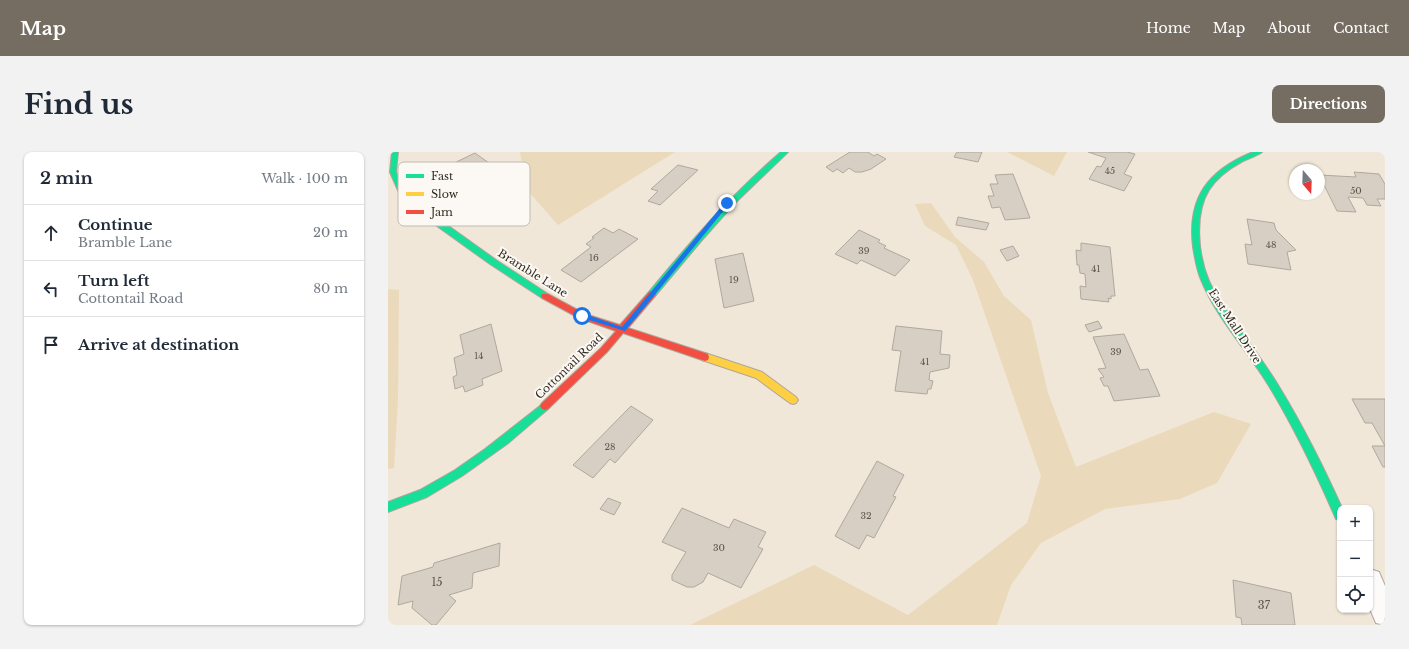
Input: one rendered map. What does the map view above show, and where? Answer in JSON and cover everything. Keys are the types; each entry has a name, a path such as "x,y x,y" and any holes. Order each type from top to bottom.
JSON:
{"street":[{"name":"Bramble Lane","path":"395,152 393,172 398,184"},
{"name":"Cottontail Road","path":"388,507 434,488 514,433 576,378 623,329 727,203 765,167 785,152"},
{"name":"East Mall Drive","path":"1259,152 1224,166 1206,188 1195,212 1195,245 1207,283 1269,379 1317,465 1337,508"},
{"name":"Bramble Lane","path":"443,226 548,298 582,316 759,375 793,400"},
{"path":"1373,588 1385,614"}],"shaded area":[{"path":"520,152 675,152 558,225 530,193 530,162 522,162"},
{"path":"1007,152 1067,152 1054,176"},
{"path":"931,203 955,237 984,262 1004,296 1031,320 1048,393 1076,467 1214,412 1251,424 1217,483 1180,499 1105,509 1041,543 1011,585 997,625 690,625 814,565 908,615 1027,523 1041,476 973,280 956,245 925,226 915,204"},
{"path":"388,289 399,290 398,400 394,468 388,469"}],"building":[{"path":"850,152 868,152 874,156 877,154 886,159 871,169 862,172 855,172 849,168 843,173 837,169 833,172 826,167"},
{"path":"957,152 982,152 978,162 954,157"},
{"path":"1088,152 1127,152 1135,154 1124,174 1132,177 1124,191 1089,179 1097,166 1101,167 1106,158"},
{"path":"475,153 488,162 456,162"},
{"path":"678,165 698,170 660,205 648,201 658,191 651,189"},
{"path":"1354,172 1379,174 1385,184 1385,199 1377,199 1381,206 1367,205 1363,198 1348,197 1356,212 1337,211 1325,187 1325,175 1356,177"},
{"path":"1013,174 1030,218 1005,220 1000,207 992,208 988,196 994,196 990,184 998,184 995,175"},
{"path":"958,217 989,223 986,230 956,225"},
{"path":"1247,219 1274,223 1276,230 1296,250 1287,252 1291,270 1248,264 1245,244 1252,245"},
{"path":"604,228 613,233 619,229 638,239 581,282 561,270 591,247 586,244 594,238 592,237"},
{"path":"859,230 880,240 878,242 886,246 884,248 910,260 895,276 861,260 857,264 835,254"},
{"path":"1081,243 1110,247 1115,296 1111,296 1111,299 1108,298 1109,302 1081,299 1080,286 1086,287 1085,274 1080,273 1079,265 1077,265 1076,250 1081,251"},
{"path":"1013,246 1019,256 1007,261 1000,250"},
{"path":"743,253 754,301 724,308 715,259"},
{"path":"1098,321 1102,328 1089,332 1085,325"},
{"path":"491,324 502,371 482,379 483,385 465,392 463,386 455,389 453,377 457,375 454,358 464,354 460,335"},
{"path":"896,326 942,331 940,354 950,355 949,368 930,372 929,380 933,381 931,389 928,389 927,394 895,391 901,351 892,350"},
{"path":"1124,334 1140,370 1148,369 1160,396 1114,401 1108,386 1104,386 1100,378 1104,377 1098,369 1106,368 1093,337"},
{"path":"1352,399 1385,399 1385,446 1372,423 1365,423"},
{"path":"631,406 653,420 615,463 610,459 593,478 573,465"},
{"path":"1372,446 1385,446 1385,467 1383,467"},
{"path":"877,461 904,475 893,496 896,497 874,538 867,535 859,549 835,536"},
{"path":"608,498 621,503 614,515 600,509"},
{"path":"682,508 729,528 734,519 766,532 758,547 763,549 741,588 708,573 703,582 694,587 687,587 672,580 672,575 686,552 662,542"},
{"path":"500,543 499,566 473,573 472,588 449,595 456,601 436,625 432,625 412,608 413,601 398,605 402,576 433,567 434,563"},
{"path":"1233,580 1291,593 1295,625 1242,625 1241,618 1236,617"}],"traffic: fast":[{"path":"395,152 393,172 398,184"},
{"path":"652,294 699,238 732,202 766,168 785,152"},
{"path":"1259,152 1242,159 1227,168 1215,177 1206,189 1200,202 1196,217 1195,234 1198,253 1205,281 1214,298 1282,399 1325,481 1337,508"},
{"path":"443,226 493,262 545,296"},
{"path":"388,507 413,498 459,473 503,441 545,406"}],"traffic: slow":[{"path":"705,357 759,375 793,400"}],"traffic: jam":[{"path":"545,406 604,350 652,294"},
{"path":"545,296 582,316 705,357"}],"route":[{"path":"582,316 623,329 727,203"}]}
